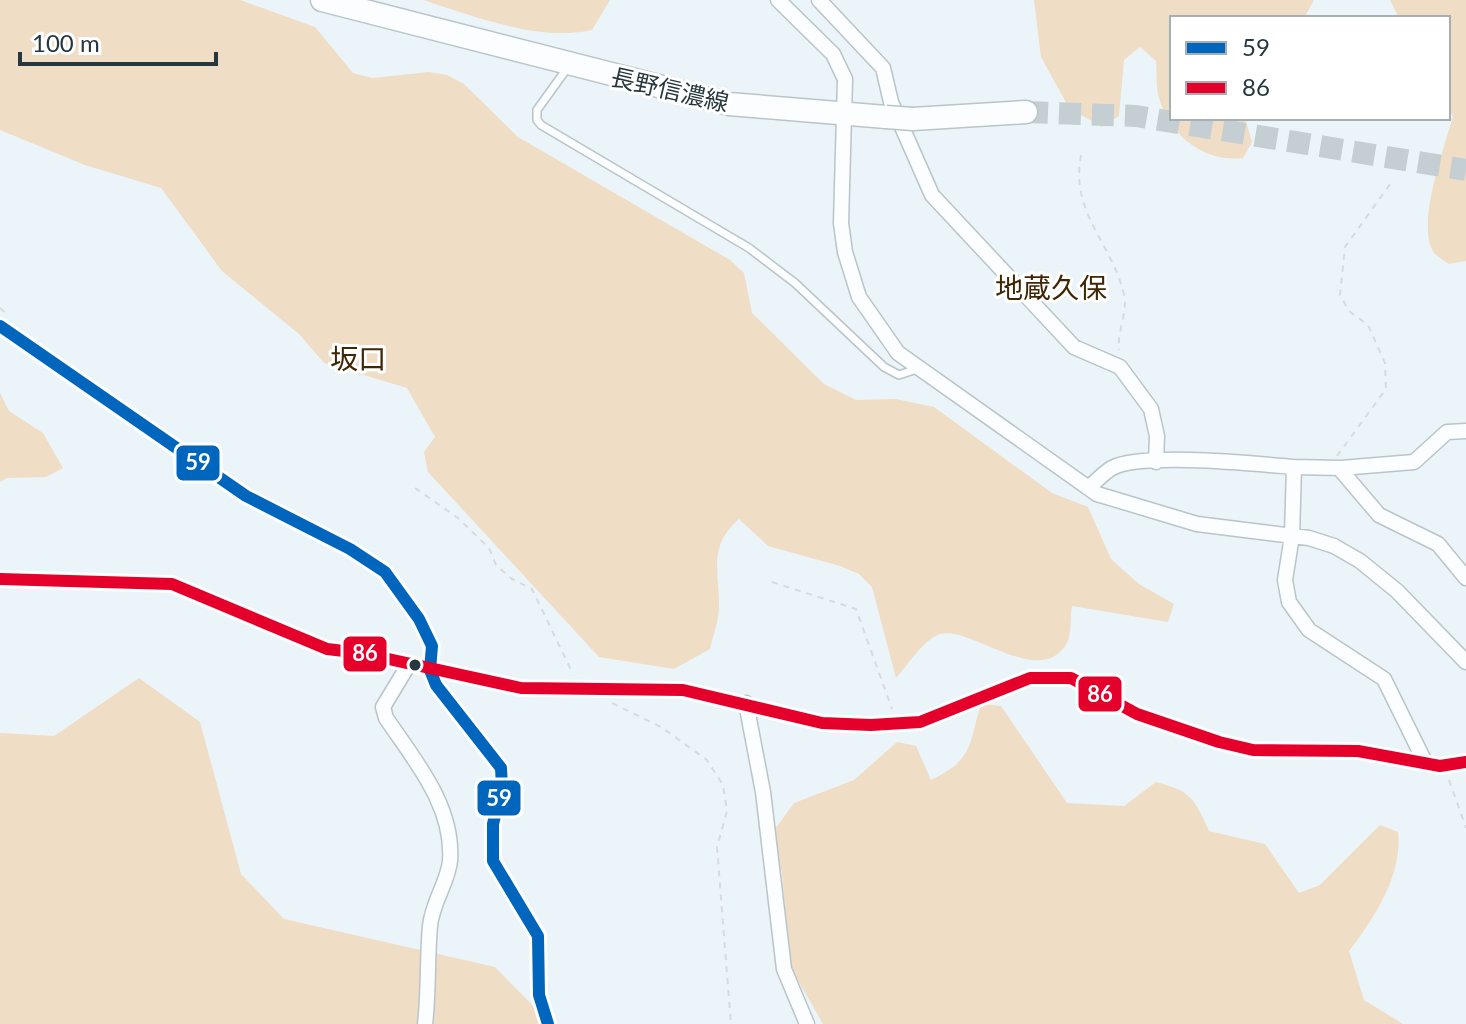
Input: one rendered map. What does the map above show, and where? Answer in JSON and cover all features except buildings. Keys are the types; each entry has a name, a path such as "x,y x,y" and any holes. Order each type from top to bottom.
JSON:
{"main road":[{"name":"長野信濃線","path":"322,0 729,104 913,119 1026,112"}],"street":[{"path":"778,0 833,54 845,79 841,223 851,276 859,297 898,353 1088,488 1141,510 1197,524 1292,536 1334,546 1360,561 1397,591 1466,662"},
{"path":"819,0 883,68 891,102 932,195 1074,347 1120,367 1151,409 1157,436 1156,462"},
{"path":"0,326 246,496 350,549 385,572 398,586 432,646 430,670 436,685 501,768 502,786 493,824 493,861 538,936 539,995 548,1024"},
{"path":"1088,488 1114,467 1156,462 1219,460 1336,468 1414,462 1447,432 1466,431"},
{"path":"1294,467 1292,536 1285,580 1289,602 1309,630 1384,679 1426,764"},
{"path":"1336,468 1379,515 1438,544 1466,578"},
{"path":"0,579 172,584 327,649 361,653 521,688 683,690 822,723 899,723 920,722 1030,678 1049,675 1071,678 1137,714 1219,742 1253,750 1358,751 1444,766 1466,762"},
{"path":"409,664 383,707 386,718 437,792 449,844 450,865 439,888 430,928 425,1024"},
{"path":"746,703 763,792 784,969 807,1024"}],"lane":[{"path":"570,65 537,110 537,120 541,125 749,248 795,283 884,367 899,375 919,368"}],"path":[{"path":"1081,155 1078,172 1083,209 1120,276 1126,300 1117,333 1120,367"},
{"path":"1336,468 1339,449 1386,389 1385,363 1368,325 1349,311 1340,295 1345,247 1393,180"},
{"path":"415,488 458,518 489,548 496,565 512,579 532,589 579,688"},
{"path":"772,582 856,609 899,723"},
{"path":"607,701 661,727 707,760 723,785 727,811 717,847 731,1024"},
{"path":"1444,766 1466,828"}],"shaded area":[{"path":"0,0 240,0 315,27 353,73 372,78 429,72 447,75 464,84 518,137 730,260 744,273 752,313 824,384 856,400 896,399 934,407 1052,493 1088,507 1111,559 1139,584 1174,604 1168,622 1072,606 1069,639 1055,656 1040,660 1023,658 969,638 940,634 922,647 896,678 872,587 859,574 840,566 768,546 739,519 729,529 719,549 719,611 710,649 674,669 599,657 428,472 424,452 435,437 407,388 324,363 299,334 222,271 161,188 85,165 0,130"},
{"path":"423,0 610,0 592,30 550,33 506,26"},
{"path":"1034,0 1314,0 1305,16 1170,16 1170,120 1246,120 1252,142 1243,158 1215,156 1180,135 1164,112 1159,98 1156,61 1140,47 1124,60 1119,116 1102,127 1069,108 1041,57"},
{"path":"1390,0 1466,0 1466,261 1449,264 1434,253 1429,240 1433,185 1453,116 1450,112 1450,16 1398,16"},
{"path":"0,393 9,411 43,433 63,468 46,477 7,478 0,482"},
{"path":"139,678 200,722 241,874 284,919 495,967 547,1020 547,1024 0,1024 0,733 54,736"},
{"path":"981,704 1001,706 1067,803 1124,806 1156,782 1168,785 1191,798 1209,831 1265,844 1299,893 1320,885 1380,825 1398,832 1396,864 1385,895 1349,951 1364,1000 1403,1024 823,1024 790,966 782,873 770,836 794,803 854,780 897,742 916,746 931,780 945,772 967,750"}],"tunnel":[{"path":"1026,112 1136,116 1466,170"}],"transit line":[{"name":"59","path":"0,326 246,496 350,549 385,572 419,619 432,646 430,670 436,685 501,768 502,786 493,824 493,861 538,936 539,995 548,1024"},
{"name":"86","path":"0,579 172,584 327,649 361,653 521,688 683,690 822,723 871,725 920,722 1030,678 1071,678 1137,714 1219,742 1253,750 1358,751 1440,766 1466,762"}],"district":[{"name":"地蔵久保","path":"1051,287"},
{"name":"坂口","path":"358,358"}]}
